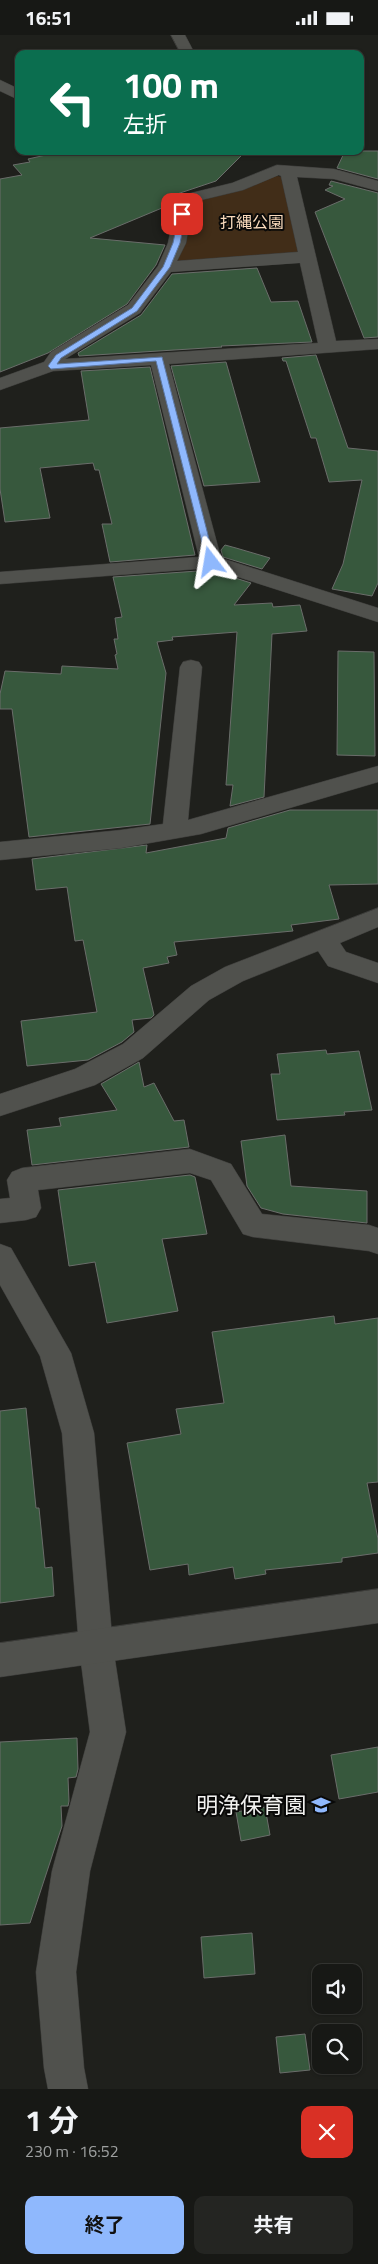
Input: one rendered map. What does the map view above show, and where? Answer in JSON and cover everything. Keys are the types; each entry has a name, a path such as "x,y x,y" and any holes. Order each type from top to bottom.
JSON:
{"street":[{"path":"178,35 186,50"},
{"path":"3,77 15,92"},
{"path":"51,366 58,356 134,309 166,267 177,243 185,199 237,187 277,170 346,175 378,186"},
{"path":"288,172 328,348"},
{"path":"166,267 306,257"},
{"path":"0,384 51,366 378,344"},
{"path":"159,359 211,562"},
{"path":"0,577 211,562 378,615"},
{"path":"175,830 191,667"},
{"path":"0,851 122,839 201,826 378,774"},
{"path":"0,1105 85,1077 133,1051 200,993 234,974 324,940 378,917"},
{"path":"324,940 338,959 378,973"},
{"path":"0,1211 26,1208 22,1181 190,1161 221,1172 253,1225 378,1241"},
{"path":"0,1257 55,1353 78,1433 96,1647 108,1731 71,1871 56,1972 64,2068 68,2089"},
{"path":"0,1660 378,1606"}],"green space":[{"name":"打縄公園","path":"277,176 283,177 300,253 182,263 175,259 189,206 196,200"}],"building":[{"path":"364,151 378,151 378,179 337,168 343,155 364,155"},
{"path":"46,155 242,155 216,181 177,194 174,203 90,238 165,245 156,265 127,304 48,353 0,372 0,179 22,175 13,165 30,162 28,159"},
{"path":"331,181 378,193 378,337 364,338 315,212 345,199 325,190 333,186 329,185"},
{"path":"257,268 271,302 298,301 312,342 79,356 78,353 141,315 172,274"},
{"path":"316,355 348,448 378,451 378,583 372,596 332,589 343,564 362,480 329,482 316,438 311,438 286,361 283,361 282,358"},
{"path":"226,362 260,482 204,486 171,366"},
{"path":"150,367 195,555 110,562 102,524 112,524 99,470 95,470 93,463 40,468 50,518 5,522 0,489 0,428 89,420 81,371"},
{"path":"225,545 270,558 262,569 223,557 221,550"},
{"path":"203,570 210,570 251,583 234,605 272,603 273,607 300,605 307,631 272,634 264,797 230,806 233,785 226,785 237,632 172,637 173,640 157,642 166,673 150,824 29,837 12,709 0,709 0,694 5,671 61,674 62,666 118,669 114,639 118,639 115,618 122,617 113,577 198,571 199,574"},
{"path":"338,651 374,652 375,756 337,755"},
{"path":"290,810 378,810 378,884 329,885 339,919 291,925 293,931 174,942 177,955 167,957 169,963 143,968 154,1015 151,1018 132,1020 134,1032 122,1042 88,1060 27,1066 21,1021 97,1012 83,940 75,941 67,887 36,890 32,859 147,845 146,853 226,838 228,828"},
{"path":"326,1050 327,1054 359,1051 372,1110 344,1112 345,1115 277,1120 271,1074 280,1074 277,1054"},
{"path":"139,1062 144,1087 154,1083 174,1121 184,1120 189,1147 32,1165 27,1130 61,1126 59,1118 117,1110 101,1084"},
{"path":"285,1135 291,1186 367,1191 367,1223 283,1214 261,1208 247,1186 241,1141"},
{"path":"190,1175 195,1177 207,1234 162,1239 178,1311 107,1323 95,1262 69,1266 58,1190"},
{"path":"334,1316 335,1324 378,1318 378,1482 367,1483 378,1539 378,1553 342,1558 342,1562 265,1570 266,1574 235,1579 233,1567 189,1575 188,1564 150,1570 127,1443 181,1434 176,1409 224,1403 212,1332"},
{"path":"26,1408 36,1508 39,1508 45,1568 52,1567 54,1596 0,1603 0,1411"},
{"path":"77,1738 78,1769 76,1777 68,1778 68,1806 61,1806 62,1826 30,1923 0,1925 0,1742"},
{"path":"378,1747 378,1792 339,1799 331,1755"},
{"path":"265,1807 270,1835 241,1841 236,1812"},
{"path":"252,1933 255,1974 204,1978 201,1937"},
{"path":"305,2034 310,2070 280,2073 276,2037"}],"place":[{"name":"明浄保育園","path":"321,1805"}],"route":[{"path":"182,214 177,243 166,267 134,309 58,356 51,366 159,359 211,562"}]}
